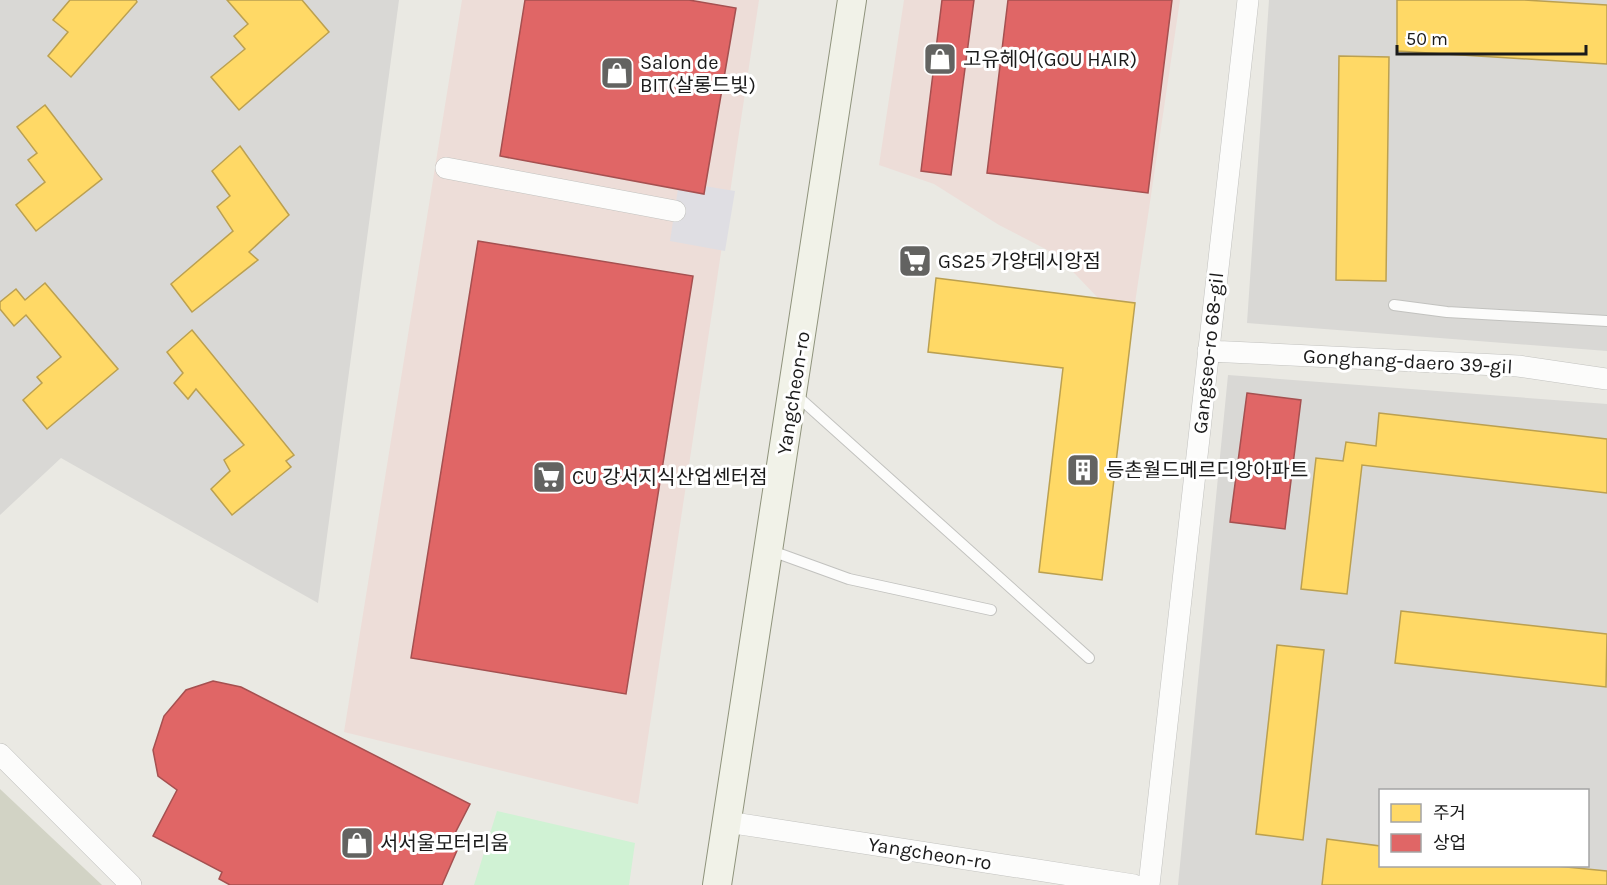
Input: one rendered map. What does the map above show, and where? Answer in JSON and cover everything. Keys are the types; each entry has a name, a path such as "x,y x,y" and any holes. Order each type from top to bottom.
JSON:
{"main road":[{"name":"Yangcheon-ro","path":"717,885 852,0"}],"street":[{"name":"Gangseo-ro 68-gil","path":"1149,885 1248,0"},
{"path":"446,168 675,212"},
{"name":"Gonghang-daero 39-gil","path":"1208,351 1518,366 1607,379"},
{"path":"0,754 130,885"},
{"name":"Yangcheon-ro","path":"727,822 1134,885"}],"lane":[{"path":"1394,305 1447,312 1607,321"},
{"path":"793,392 1089,657"},
{"path":"768,550 849,579 991,610"}],"shaded area":[{"path":"0,0 399,0 318,603 61,458 0,515"},
{"path":"462,0 759,0 638,804 344,732"},
{"path":"904,0 1180,0 1135,303 1099,299 1057,255 999,225 934,184 879,165"},
{"path":"1269,0 1607,0 1607,351 1247,323"},
{"path":"679,182 735,191 725,251 670,241"},
{"path":"1228,375 1607,404 1607,885 1178,885"},
{"path":"0,789 102,885 0,885"}],"green space":[{"path":"497,811 635,843 629,885 474,885"}],"building: 주거":[{"path":"70,0 136,0 137,2 71,77 48,56 68,32 53,20"},
{"path":"227,0 302,0 329,32 239,110 211,77 245,49 234,36 248,24"},
{"path":"1397,0 1524,0 1607,5 1607,64 1397,51"},
{"path":"1339,56 1389,57 1386,281 1336,280"},
{"path":"45,105 102,179 36,231 16,205 45,182 28,160 37,153 17,127"},
{"path":"240,146 289,215 249,252 258,260 192,312 171,284 233,231 217,207 230,196 212,171"},
{"name":"등촌월드메르디앙아파트","path":"936,278 1135,303 1102,580 1039,572 1063,368 928,352"},
{"path":"45,283 118,369 47,429 23,400 42,383 37,377 61,357 26,315 14,326 0,309 0,302 16,289 25,300"},
{"path":"192,330 294,455 286,461 291,467 232,515 211,489 230,471 224,460 244,445 196,389 188,399 174,383 183,373 167,352"},
{"path":"1379,413 1607,439 1607,493 1362,465 1347,594 1301,589 1316,458 1343,461 1346,442 1376,446"},
{"path":"1401,611 1607,634 1606,687 1395,663"},
{"path":"1277,645 1324,650 1303,840 1256,834"},
{"path":"1327,839 1379,846 1379,867 1566,867 1607,871 1607,885 1322,885"}],"building: 상업":[{"path":"525,0 689,0 736,8 704,194 500,156"},
{"path":"942,0 974,0 951,175 921,171"},
{"path":"1008,0 1172,0 1148,193 987,173"},
{"path":"478,241 693,276 626,694 411,658"},
{"path":"1247,393 1301,400 1285,529 1230,522"},
{"path":"213,681 241,687 470,804 450,843 459,846 442,885 230,885 219,879 222,872 153,836 177,790 158,776 153,750 164,716 186,690"}],"place":[{"name":"고유헤어(GOU HAIR)","path":"940,59"},
{"name":"Salon de BIT(살롱드빛)","path":"617,73"},
{"name":"GS25 가양데시앙점","path":"915,261"},
{"name":"등촌월드메르디앙아파트","path":"1083,470"},
{"name":"CU 강서지식산업센터점","path":"549,477"},
{"name":"서서울모터리움","path":"357,843"}]}
